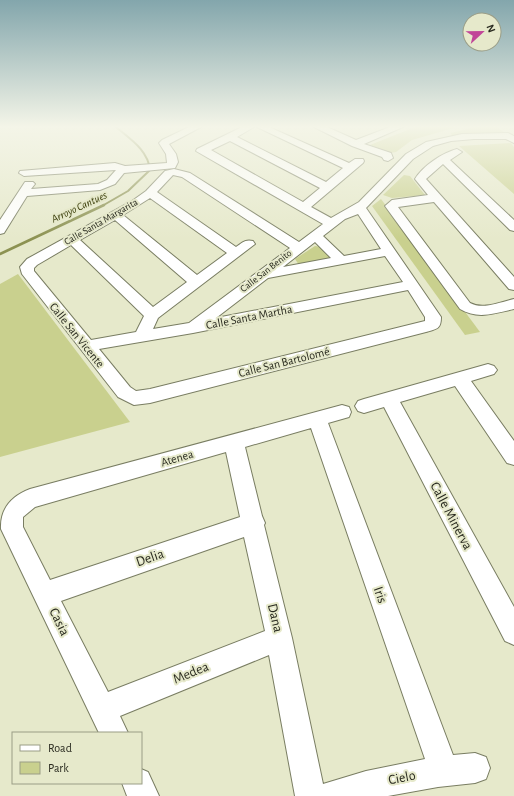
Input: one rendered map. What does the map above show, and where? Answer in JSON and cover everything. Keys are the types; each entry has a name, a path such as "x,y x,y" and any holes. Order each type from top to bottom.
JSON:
{"street":[{"path":"172,169 173,164"},
{"path":"226,164 304,207 339,214"},
{"path":"284,164 327,186"},
{"path":"304,207 327,186 355,164"},
{"path":"392,164 423,175"},
{"path":"423,175 437,164"},
{"path":"448,164 514,227"},
{"path":"0,230 24,193 30,173 115,166 121,168 121,170"},
{"name":"Calle San Benito","path":"193,328 315,235 339,214 351,214 360,208 400,166"},
{"path":"24,193 100,187 111,182 121,170 158,167 172,169 186,175 298,247"},
{"name":"Calle Santa Margarita","path":"27,266 136,203 150,193 172,169"},
{"path":"423,175 423,185 514,286"},
{"path":"150,193 236,253"},
{"path":"435,198 391,204 391,208 465,306 471,310 478,311 514,304"},
{"path":"360,208 412,285"},
{"path":"116,214 196,282"},
{"path":"315,235 341,260"},
{"path":"72,239 152,315"},
{"path":"142,336 152,315 248,244"},
{"path":"262,275 390,251"},
{"name":"Calle San Vicente","path":"27,266 27,271 86,346 124,392 134,398"},
{"name":"Calle San Bartolomé","path":"134,398 150,396 433,324 433,317 412,285"},
{"name":"Calle Santa Martha","path":"86,346 193,328 412,285"},
{"path":"364,406 488,370"},
{"path":"460,379 514,457"},
{"name":"Calle Minerva","path":"389,399 514,632"},
{"name":"Atenea","path":"15,510 30,499 342,412"},
{"name":"Iris","path":"316,420 444,770"},
{"name":"Dana","path":"234,442 254,523 279,638 310,796"},
{"name":"Casia","path":"15,510 11,520 12,529 114,732"},
{"name":"Delia","path":"45,594 254,523"},
{"name":"Medea","path":"102,709 279,638"},
{"name":"Cielo","path":"330,796 400,777 444,770 475,768"},
{"path":"138,784 144,796"}],"green space":[{"path":"480,164 514,164 514,194"},
{"path":"404,175 410,176 425,195 392,198 383,195"},
{"path":"381,199 480,332 465,335 372,206"},
{"path":"315,246 322,247 329,258 299,265 295,259"},
{"path":"18,274 130,422 0,457 0,284"}],"waterway":[{"name":"Arroyo Cantues","path":"103,206 128,191 150,170 149,164"},
{"name":"Arroyo Cantues","path":"0,254 103,206"}]}
